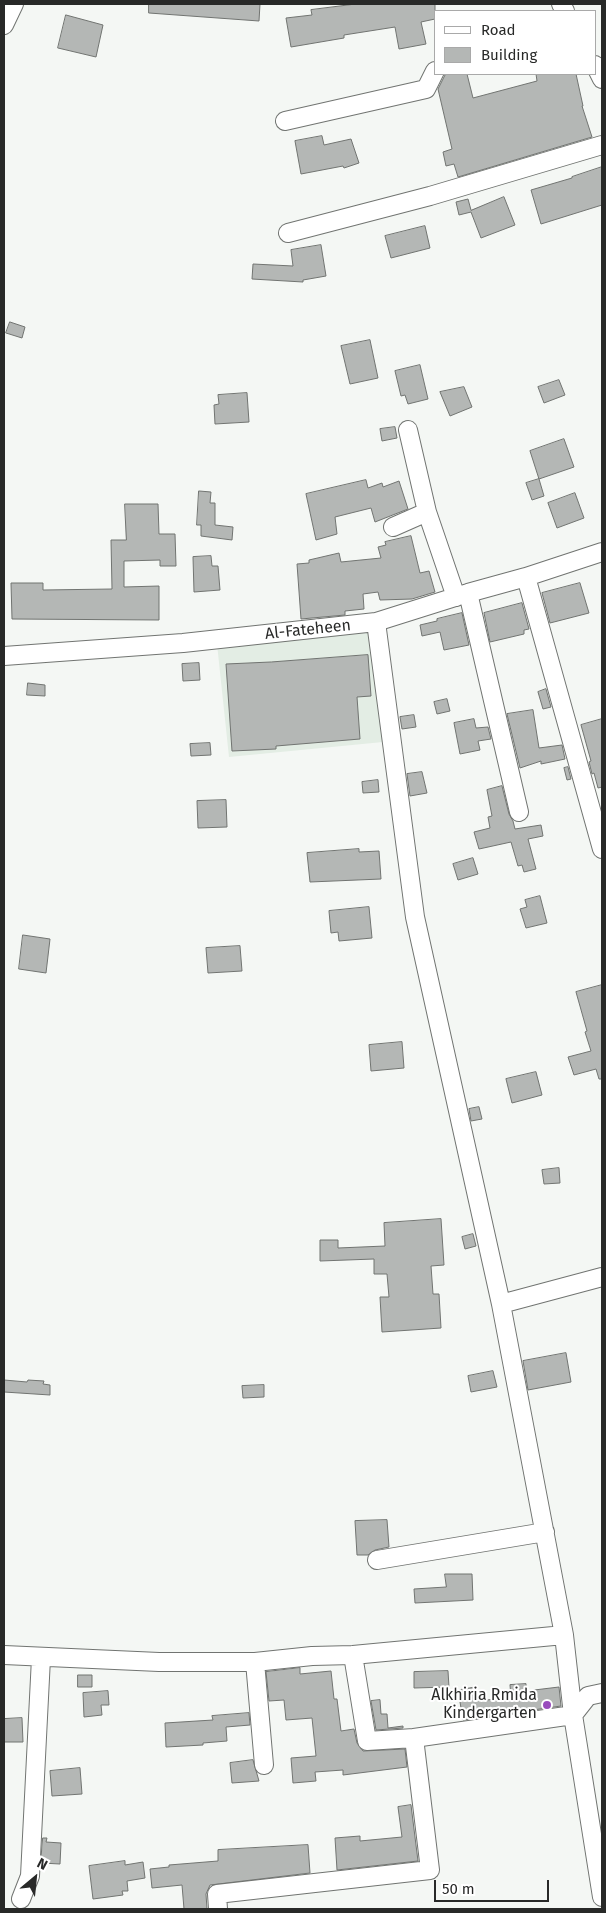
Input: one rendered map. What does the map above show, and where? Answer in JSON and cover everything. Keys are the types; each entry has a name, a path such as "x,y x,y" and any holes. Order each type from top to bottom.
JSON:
{"street":[{"path":"4,25 14,4"},
{"path":"596,67 602,79"},
{"path":"285,121 426,89 434,73"},
{"path":"288,233 430,196 602,144"},
{"path":"408,430 427,512 462,595 519,812"},
{"path":"393,527 427,512"},
{"name":"Al-Fateheen","path":"4,656 183,643 376,622 602,552"},
{"path":"526,577 602,849"},
{"path":"376,622 415,917 501,1304 545,1532 564,1636 573,1715 602,1897"},
{"path":"501,1304 602,1277"},
{"path":"376,1560 545,1532"},
{"path":"4,1655 159,1662 255,1662 564,1636"},
{"path":"353,1655 367,1741 414,1738 573,1715 588,1696 602,1693"},
{"path":"21,1898 30,1876 41,1658"},
{"path":"255,1662 264,1765"},
{"path":"218,1909 217,1894 430,1870 414,1738"}],"shaded area":[{"path":"368,628 383,742 229,757 217,644"}],"building":[{"path":"149,4 260,4 259,21 149,13"},
{"path":"356,4 435,4 434,19 421,22 426,44 399,49 395,27 344,35 344,38 291,47 286,18 312,15 311,10"},
{"path":"66,15 103,25 96,57 58,48"},
{"path":"445,75 467,75 473,98 537,81 536,75 576,75 582,106 592,137 458,177 454,164 446,166 443,152 452,149 438,89"},
{"path":"322,136 324,145 351,139 359,163 344,168 343,166 301,174 295,141"},
{"path":"602,167 602,205 541,224 531,190"},
{"path":"504,197 515,225 481,238 471,212 459,215 456,202 468,199 471,210"},
{"path":"425,226 430,248 391,258 385,236"},
{"path":"321,245 326,276 303,280 303,282 252,279 253,264 293,266 291,250"},
{"path":"10,322 25,327 22,338 6,333"},
{"path":"370,340 378,378 350,384 341,346"},
{"path":"420,365 428,399 408,404 405,395 401,396 395,371"},
{"path":"559,380 565,395 544,403 538,387"},
{"path":"464,387 472,407 450,416 440,392"},
{"path":"247,393 249,422 215,424 214,405 219,404 218,395"},
{"path":"395,427 397,438 382,441 380,429"},
{"path":"564,439 574,467 539,479 530,451"},
{"path":"539,479 544,496 532,500 526,483"},
{"path":"366,480 368,488 382,483 383,487 399,481 408,509 375,522 371,508 335,517 337,534 316,540 306,494"},
{"path":"199,491 211,492 210,503 215,503 215,525 233,527 232,540 201,536 201,525 197,525"},
{"path":"575,493 584,518 557,528 548,503"},
{"path":"125,504 158,504 159,534 175,534 176,566 160,566 160,560 124,561 124,587 159,586 159,620 12,619 11,583 43,583 43,590 112,589 111,540 126,540"},
{"path":"411,536 420,573 429,571 435,592 412,599 380,600 378,592 363,594 364,609 345,611 345,615 301,619 297,564 309,563 309,560 339,553 341,562 381,558 378,547 386,545 385,542"},
{"path":"211,556 212,566 218,566 220,590 194,592 193,557"},
{"path":"580,583 589,613 550,623 542,593"},
{"path":"522,603 529,629 524,630 524,634 490,642 484,613"},
{"path":"462,613 469,645 444,650 440,632 422,636 420,625"},
{"path":"368,655 371,696 357,697 360,739 276,746 276,749 232,751 226,664"},
{"path":"199,663 200,680 183,681 182,664"},
{"path":"28,683 45,685 45,696 27,695"},
{"path":"546,689 551,707 543,709 538,692"},
{"path":"447,699 450,711 437,714 434,702"},
{"path":"533,710 539,748 562,745 565,759 541,764 541,761 520,768 507,714"},
{"path":"414,715 416,727 402,729 400,717"},
{"path":"474,719 476,728 488,727 491,739 478,741 480,750 460,754 454,723"},
{"path":"602,719 602,787 598,788 594,773 592,774 589,762 591,761 581,725"},
{"path":"210,743 211,755 191,756 190,744"},
{"path":"568,767 571,779 567,780 564,768"},
{"path":"422,772 427,793 410,796 407,774"},
{"path":"378,780 379,792 363,793 362,782"},
{"path":"502,786 515,829 541,825 543,836 528,839 536,869 524,872 522,865 518,866 511,842 479,849 474,832 490,828 488,817 492,816 487,790"},
{"path":"226,800 227,827 198,828 197,801"},
{"path":"359,849 359,852 379,851 381,879 310,882 307,853"},
{"path":"473,858 478,874 458,880 453,864"},
{"path":"540,896 547,923 526,928 520,909 527,907 525,900"},
{"path":"369,907 372,938 339,941 338,932 331,933 329,911"},
{"path":"23,935 50,939 46,973 19,969"},
{"path":"240,946 242,971 208,973 206,948"},
{"path":"602,985 602,1079 599,1079 596,1069 574,1075 568,1057 591,1051 576,992"},
{"path":"402,1042 404,1068 371,1071 369,1045"},
{"path":"536,1072 542,1095 512,1103 506,1079"},
{"path":"479,1107 482,1119 471,1121 469,1109"},
{"path":"559,1168 560,1183 544,1184 542,1170"},
{"path":"441,1219 444,1265 431,1266 433,1294 439,1294 441,1328 382,1332 380,1297 389,1297 387,1274 374,1274 374,1259 320,1261 320,1240 338,1240 338,1248 385,1246 384,1223"},
{"path":"473,1234 476,1246 465,1249 462,1237"},
{"path":"566,1353 571,1382 528,1390 523,1361"},
{"path":"493,1371 497,1387 471,1392 468,1376"},
{"path":"4,1380 44,1381 43,1384 50,1385 50,1395 4,1392"},
{"path":"264,1385 264,1397 243,1398 242,1386"},
{"path":"387,1520 389,1547 375,1550 368,1555 357,1555 355,1521"},
{"path":"445,1574 472,1574 473,1600 415,1603 414,1589 446,1587"},
{"path":"300,1668 300,1674 331,1671 334,1699 337,1699 341,1731 354,1729 357,1743 363,1751 405,1749 407,1767 343,1775 343,1770 315,1772 316,1781 293,1783 291,1758 316,1756 312,1718 286,1720 284,1700 269,1701 266,1672"},
{"path":"448,1671 449,1687 414,1688 414,1672"},
{"path":"78,1675 92,1675 92,1687 78,1687"},
{"path":"526,1684 526,1691 559,1687 561,1706 463,1720 458,1690 475,1687 476,1692 485,1691 487,1700 511,1697 510,1685"},
{"path":"108,1691 109,1705 101,1705 102,1715 84,1717 83,1693"},
{"path":"380,1700 381,1714 387,1714 388,1728 403,1726 403,1728 376,1730 371,1701"},
{"path":"249,1713 250,1725 226,1727 227,1741 203,1743 203,1745 166,1747 165,1723 213,1720 212,1716"},
{"path":"22,1718 23,1742 4,1742 4,1719"},
{"path":"253,1760 259,1781 232,1783 230,1763"},
{"path":"80,1768 82,1794 52,1796 50,1771"},
{"path":"411,1805 418,1861 337,1870 335,1838 360,1836 360,1841 402,1837 398,1807"},
{"path":"43,1838 47,1838 46,1842 61,1843 60,1864 41,1863"},
{"path":"308,1845 310,1873 210,1885 206,1894 207,1909 184,1909 182,1885 152,1888 150,1869 169,1867 169,1865 218,1861 218,1850"},
{"path":"125,1861 125,1865 143,1862 145,1878 127,1881 128,1891 122,1891 123,1895 93,1899 89,1866"}],"place":[{"name":"Alkhiria Rmida Kindergarten","path":"547,1705"}]}
